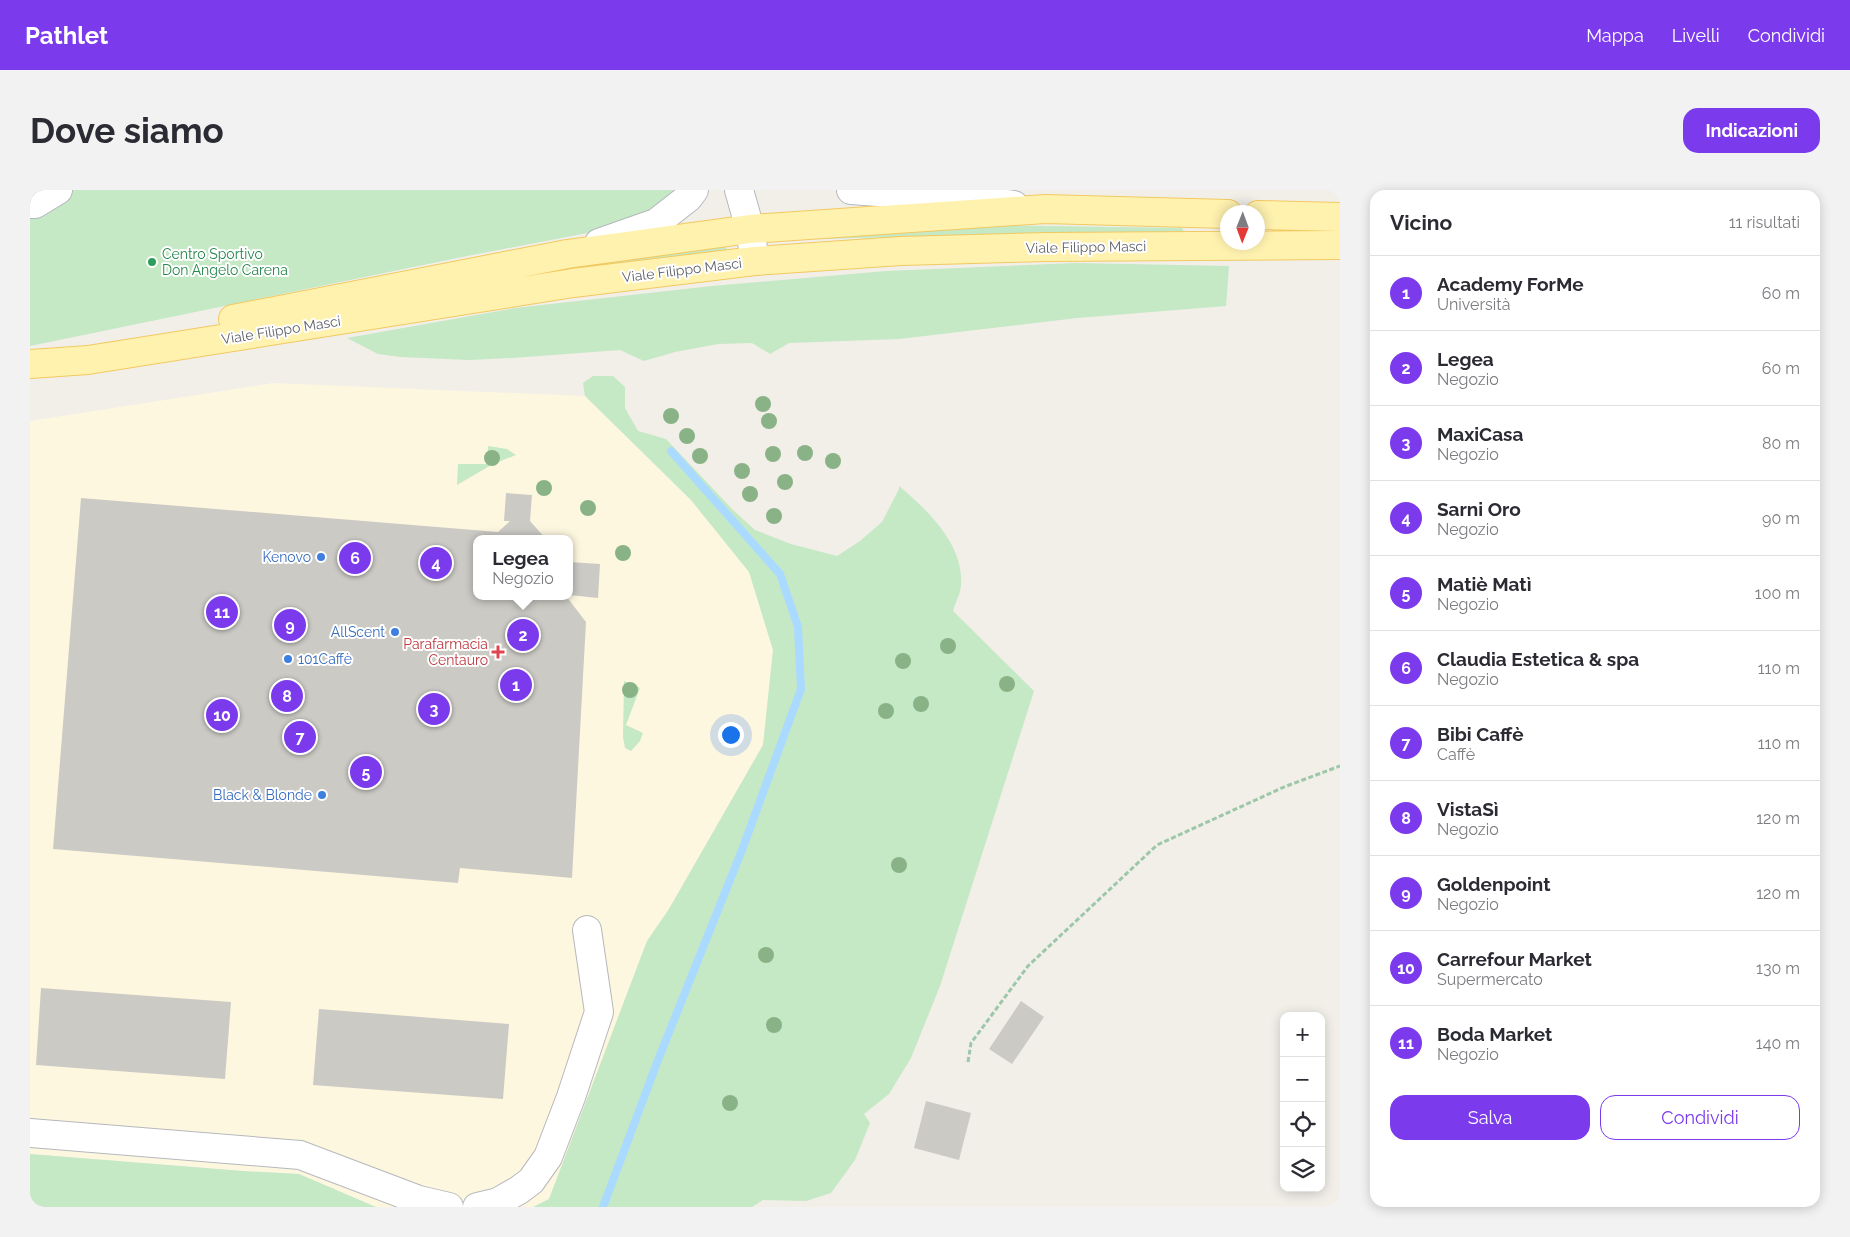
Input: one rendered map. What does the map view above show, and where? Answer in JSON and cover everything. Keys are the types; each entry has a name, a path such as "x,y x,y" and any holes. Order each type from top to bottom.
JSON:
{"main road":[{"name":"Viale Filippo Masci","path":"30,359 566,254 750,229 1045,209 1220,214"},
{"path":"1265,215 1340,217"},
{"name":"Viale Filippo Masci","path":"30,364 88,360 573,283 755,261 901,251 1037,247 1340,245"}],"street":[{"path":"30,204 35,204 58,190"},
{"path":"566,254 656,223 688,198 694,190"},
{"path":"739,190 750,229 755,261"},
{"path":"750,229 760,190"},
{"path":"851,190 973,199 1045,209"},
{"path":"476,1207 498,1202 519,1190 531,1181 548,1157 571,1097 599,1012 587,930"},
{"path":"30,1133 300,1155 418,1200 450,1207"}],"path":[{"path":"968,1062 971,1043 1028,966 1157,846 1284,787 1340,766"}],"shaded area":[{"path":"273,383 585,396 691,500 749,572 773,650 763,745 669,909 647,941 549,1199 533,1207 376,1207 299,1174 30,1154 30,421"}],"green space":[{"path":"30,190 681,190 645,222 467,256 30,346"},
{"path":"990,225 1182,228 1187,238 1006,234 823,239 806,236"},
{"path":"725,245 726,251 342,316 564,265"},
{"path":"1075,263 1229,266 1226,306 1077,318 899,339 789,343 770,354 752,343 718,344 675,352 644,361 620,350 469,360 401,357 378,354 347,338 515,308 712,286 886,271"},
{"path":"593,376 613,376 625,387 625,408 638,431 666,439 733,510 755,530 791,544 837,556 860,541 882,522 899,486 942,529 957,556 961,585 953,611 1034,691 940,986 911,1058 889,1094 864,1114 870,1123 855,1160 831,1193 806,1201 763,1200 752,1207 533,1207 549,1199 647,941 669,909 763,745 773,650 749,572 691,500 585,396 583,383"},
{"path":"488,446 507,449 516,455 493,464 457,485 458,464 487,464"},
{"path":"624,681 640,688 626,725 643,733 640,741 631,751 625,748 623,737"},
{"path":"30,1154 299,1174 376,1207 30,1207"}],"building":[{"path":"506,493 532,495 530,521 542,535 473,535 473,600 569,600 586,622 572,878 460,868 458,883 53,849 81,498 498,532 510,521 504,521"},
{"path":"573,562 600,564 598,598 573,595"},
{"path":"41,988 231,1002 225,1079 36,1065"},
{"path":"1021,1001 1044,1017 1012,1064 989,1049"},
{"path":"319,1009 509,1024 503,1099 313,1085"},
{"path":"926,1101 971,1113 959,1160 914,1148"}],"waterway":[{"path":"603,1207 658,1060 742,850 801,689 798,627 780,574 671,451"}],"place":[{"name":"Centro Sportivo Don Angelo Carena","path":"152,262"},
{"name":"Kenovo","path":"321,557"},
{"name":"Claudia Estetica & spa","path":"355,558"},
{"name":"Sarni Oro","path":"436,563"},
{"name":"Boda Market","path":"222,612"},
{"name":"Goldenpoint","path":"290,625"},
{"name":"AllScent","path":"395,632"},
{"name":"Legea","path":"523,635"},
{"name":"Parafarmacia Centauro","path":"498,652"},
{"name":"101Caffè","path":"288,659"},
{"name":"Academy ForMe","path":"516,685"},
{"name":"VistaSì","path":"287,696"},
{"name":"MaxiCasa","path":"434,709"},
{"name":"Carrefour Market","path":"222,715"},
{"name":"Bibi Caffè","path":"300,737"},
{"name":"Matiè Matì","path":"366,772"},
{"name":"Black & Blonde","path":"322,795"}]}
